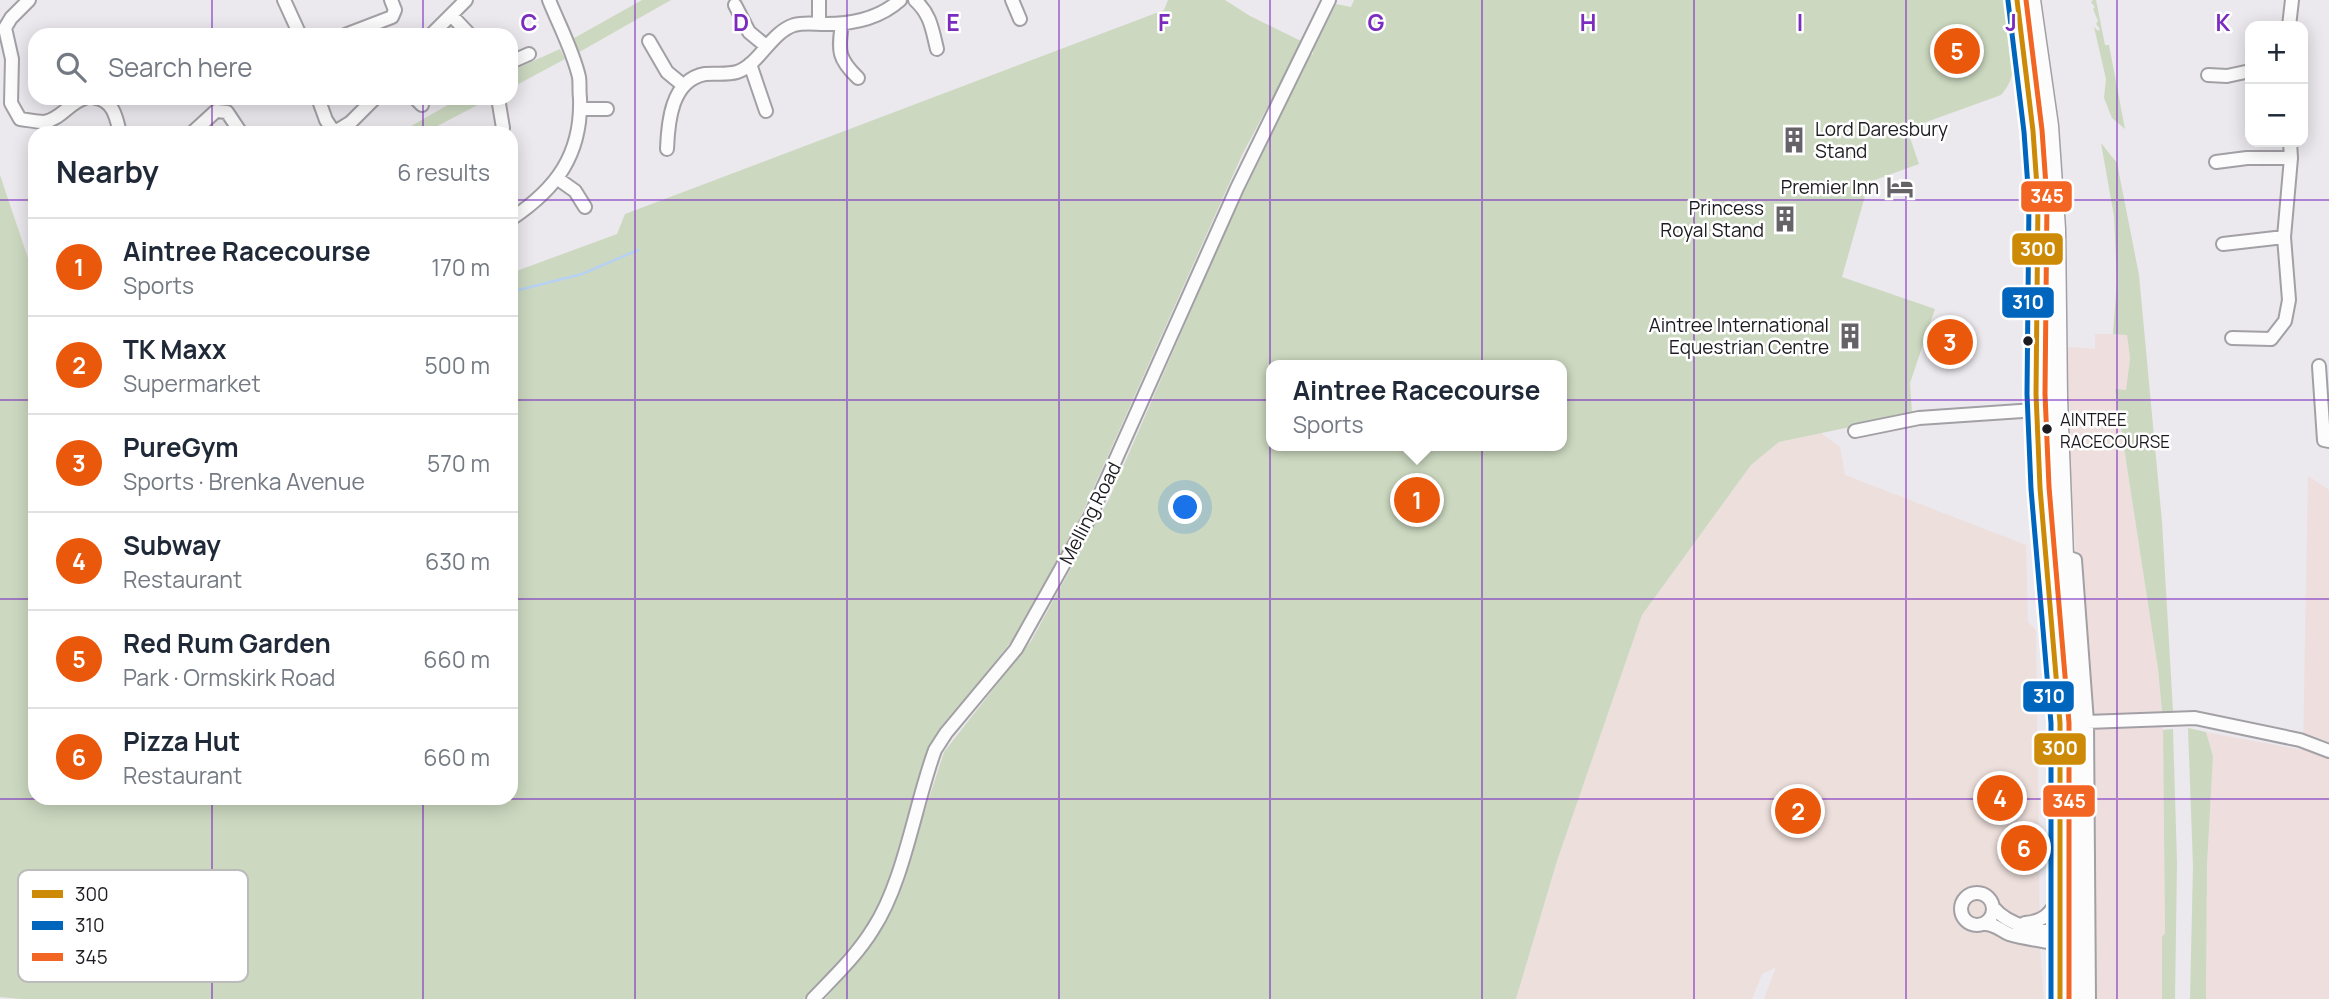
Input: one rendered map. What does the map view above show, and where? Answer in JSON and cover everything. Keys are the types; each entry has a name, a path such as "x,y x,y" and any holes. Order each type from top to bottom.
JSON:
{"highway":[{"path":"2017,0 2027,70 2038,201 2036,410 2060,723 2061,894 2078,999"},
{"path":"2031,0 2049,126 2053,176 2064,556 2077,773 2060,999"}],"street":[{"path":"29,0 5,28 12,59 10,103 20,119 47,122 71,105"},
{"path":"284,0 297,28"},
{"path":"363,28 392,17 395,10 391,0"},
{"path":"438,28 466,0"},
{"path":"518,215 533,205 558,179 573,151 581,121 579,77 550,0"},
{"path":"819,0 819,24"},
{"path":"667,149 668,123 675,100 684,86 695,77 738,72 792,26 809,22 842,24 873,16 900,0"},
{"path":"915,0 932,22 937,49"},
{"path":"1012,0 1020,19"},
{"name":"Melling Road","path":"813,999 864,943 880,917 895,881 935,750 1016,649 1090,517 1237,188 1329,0"},
{"path":"2290,21 2292,0"},
{"path":"735,5 749,32 766,46"},
{"path":"0,9 11,18"},
{"path":"451,15 463,28"},
{"path":"842,24 839,44 841,58 859,78"},
{"path":"649,41 667,72 684,86"},
{"path":"518,59 528,54"},
{"path":"750,64 766,111"},
{"path":"2208,75 2227,76 2245,72"},
{"path":"109,105 114,110 119,126"},
{"path":"321,105 326,120 332,126"},
{"path":"345,126 367,105"},
{"path":"499,105 503,126"},
{"path":"580,109 607,109"},
{"path":"200,126 216,111 227,112 236,126"},
{"path":"2232,338 2271,339 2285,321 2289,300 2284,237 2290,147"},
{"path":"2216,162 2247,158 2291,158"},
{"path":"558,179 575,191 585,207"},
{"path":"2223,244 2284,237"},
{"path":"2319,366 2323,440 2329,441"},
{"path":"1855,431 1911,419 2036,410 2058,398"},
{"path":"2064,556 2075,560 2087,722 2089,999"},
{"path":"2087,722 2195,718 2300,740 2329,751"},
{"path":"1973,893 1983,894 1990,899 2000,916 2011,922 2066,937 2011,934 1992,925 1972,925 1964,919 1961,909 1964,899 1973,893"},
{"path":"2011,922 2028,923 2040,920 2052,911 2061,894"},
{"path":"1983,925 1991,918 1993,907"}],"shaded area":[{"path":"2095,334 2127,334 2130,358 2126,391 2115,390 2158,669 2163,730 2165,933 2162,938 2162,999 2096,999 2095,767 2082,561 2076,551 2073,524 2069,468 2071,415 2068,399 2068,347 2095,349"},
{"path":"1821,433 1840,447 1845,475 2026,545 2028,622 2036,630 2040,950 2044,999 1764,999 1776,967 1762,974 1752,999 1516,999 1557,861 1642,615 1751,465 1779,442"},
{"path":"2308,476 2329,490 2329,999 2206,999 2207,865 2213,756 2206,732 2303,750"}],"green space":[{"path":"642,0 671,0 574,55 569,41"},
{"path":"1168,0 1225,0 1250,16 1301,41 1293,59 1313,54 1313,48 1336,4 1351,7 1354,0 2005,0 2014,49 2012,74 2001,95 1907,129 1919,164 1869,182 1842,277 1935,309 1910,383 1912,414 1779,442 1751,465 1642,615 1557,861 1516,999 825,999 870,947 893,909 944,752 1031,641 1109,499 1229,223 1286,105 1267,108 1242,155 1077,525 1017,634 932,742 920,772 889,880 867,928 804,999 0,997 0,175 28,258 28,805 518,805 518,270 617,234 625,214 1164,10"},
{"path":"2096,0 2105,45 2109,45 2125,129 2112,118 2104,98 2106,79 2094,27 2098,31 2100,29 2096,24 2098,21 2091,2"},
{"path":"560,49 565,59 518,84 518,68"},
{"path":"448,105 478,105 437,126 411,126"},
{"path":"2101,143 2117,163 2139,275 2162,522 2173,711 2162,712 2158,669 2115,389 2126,390 2130,358 2127,335 2113,334 2117,281 2114,216"},
{"path":"2188,728 2206,732 2213,756 2207,865 2206,999 2190,999 2193,866"},
{"path":"2173,729 2177,863 2175,999 2162,999 2162,937 2165,933 2163,730"}],"waterway":[{"path":"518,290 582,274 638,250"}],"transit line":[{"name":"300","path":"2017,0 2033,131 2038,201 2036,394 2040,488 2060,723 2060,999"},
{"name":"345","path":"2026,0 2042,130 2047,200 2045,394 2049,487 2069,723 2069,999"},
{"name":"310","path":"2008,1 2024,132 2029,201 2027,394 2031,489 2051,723 2051,999"}],"place":[{"name":"Red Rum Garden","path":"1957,51"},
{"name":"Lord Daresbury Stand","path":"1794,140"},
{"name":"Premier Inn","path":"1900,187"},
{"name":"Princess Royal Stand","path":"1785,219"},
{"name":"Aintree International Equestrian Centre","path":"1850,336"},
{"name":"PureGym","path":"1950,342"},
{"name":"AINTREE RACECOURSE","path":"2047,429"},
{"name":"Aintree Racecourse","path":"1417,500"},
{"name":"Subway","path":"2000,798"},
{"name":"TK Maxx","path":"1798,811"},
{"name":"Pizza Hut","path":"2024,848"}]}
